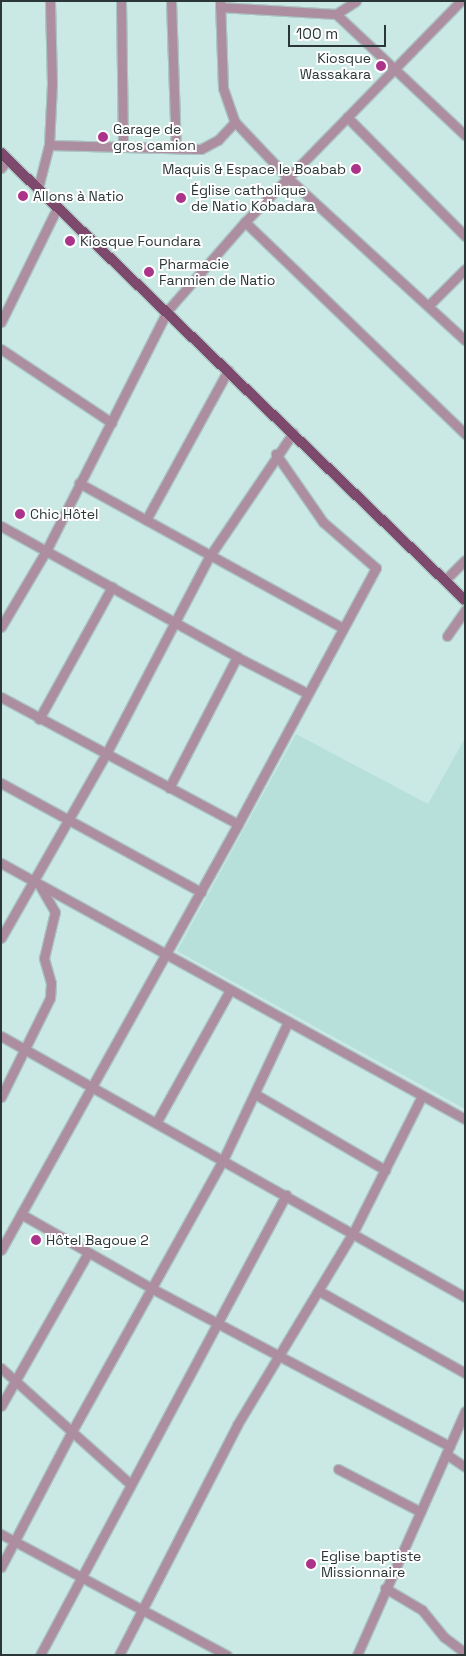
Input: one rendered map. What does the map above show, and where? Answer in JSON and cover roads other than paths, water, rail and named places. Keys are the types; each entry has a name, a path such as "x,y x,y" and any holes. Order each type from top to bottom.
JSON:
{"main road":[{"path":"5,156 465,600"}],"street":[{"path":"38,188 49,145 52,84 50,1"},
{"path":"121,1 123,145"},
{"path":"171,1 176,148"},
{"path":"336,14 356,1"},
{"path":"2,624 46,551 167,311 245,222 461,1"},
{"path":"465,135 393,70 336,14 296,5 220,4 223,88 235,122 288,178 465,340"},
{"path":"347,117 465,236"},
{"path":"49,145 123,145 201,149 218,140 235,122"},
{"path":"1,168 5,156"},
{"path":"1,322 57,208"},
{"path":"245,222 465,434"},
{"path":"428,306 465,269"},
{"path":"1,349 112,423"},
{"path":"146,520 228,370"},
{"path":"1,938 35,882 66,819 106,754 209,557 276,454 293,433"},
{"path":"1,1250 201,892 376,568 323,522 276,454"},
{"path":"79,483 209,557 343,628"},
{"path":"1,526 176,620 238,658 307,693"},
{"path":"445,580 465,560"},
{"path":"39,719 112,587"},
{"path":"448,636 465,610"},
{"path":"169,788 238,658"},
{"path":"1,697 238,824"},
{"path":"1,783 201,892"},
{"path":"1,863 465,1119"},
{"path":"1,1097 26,1049 51,990 44,958 55,912 35,882"},
{"path":"156,1122 230,990"},
{"path":"1,1567 71,1433 223,1160 288,1022"},
{"path":"1,1036 465,1297"},
{"path":"254,1094 385,1170"},
{"path":"118,1655 238,1425 353,1233 422,1096"},
{"path":"40,1655 129,1484 286,1195"},
{"path":"21,1214 151,1288 280,1354 448,1450 465,1468"},
{"path":"1,1406 88,1253"},
{"path":"319,1291 465,1373"},
{"path":"1,1368 129,1484"},
{"path":"357,1655 385,1588 421,1512 465,1411"},
{"path":"338,1469 421,1512"},
{"path":"1,1534 227,1655"},
{"path":"385,1588 422,1610 444,1637 465,1653"}],"place":[{"name":"Kiosque Wassakara","path":"381,66"},
{"name":"Garage de gros camion","path":"103,137"},
{"name":"Maquis & Espace le Boabab","path":"356,169"},
{"name":"Allons à Natio","path":"23,196"},
{"name":"Église catholique de Natio Kobadara","path":"181,198"},
{"name":"Kiosque Foundara","path":"70,241"},
{"name":"Pharmacie Fanmien de Natio","path":"149,272"},
{"name":"Chic Hôtel","path":"20,514"},
{"name":"Hôtel Bagoue 2","path":"36,1240"},
{"name":"Eglise baptiste Missionnaire","path":"311,1564"}]}
